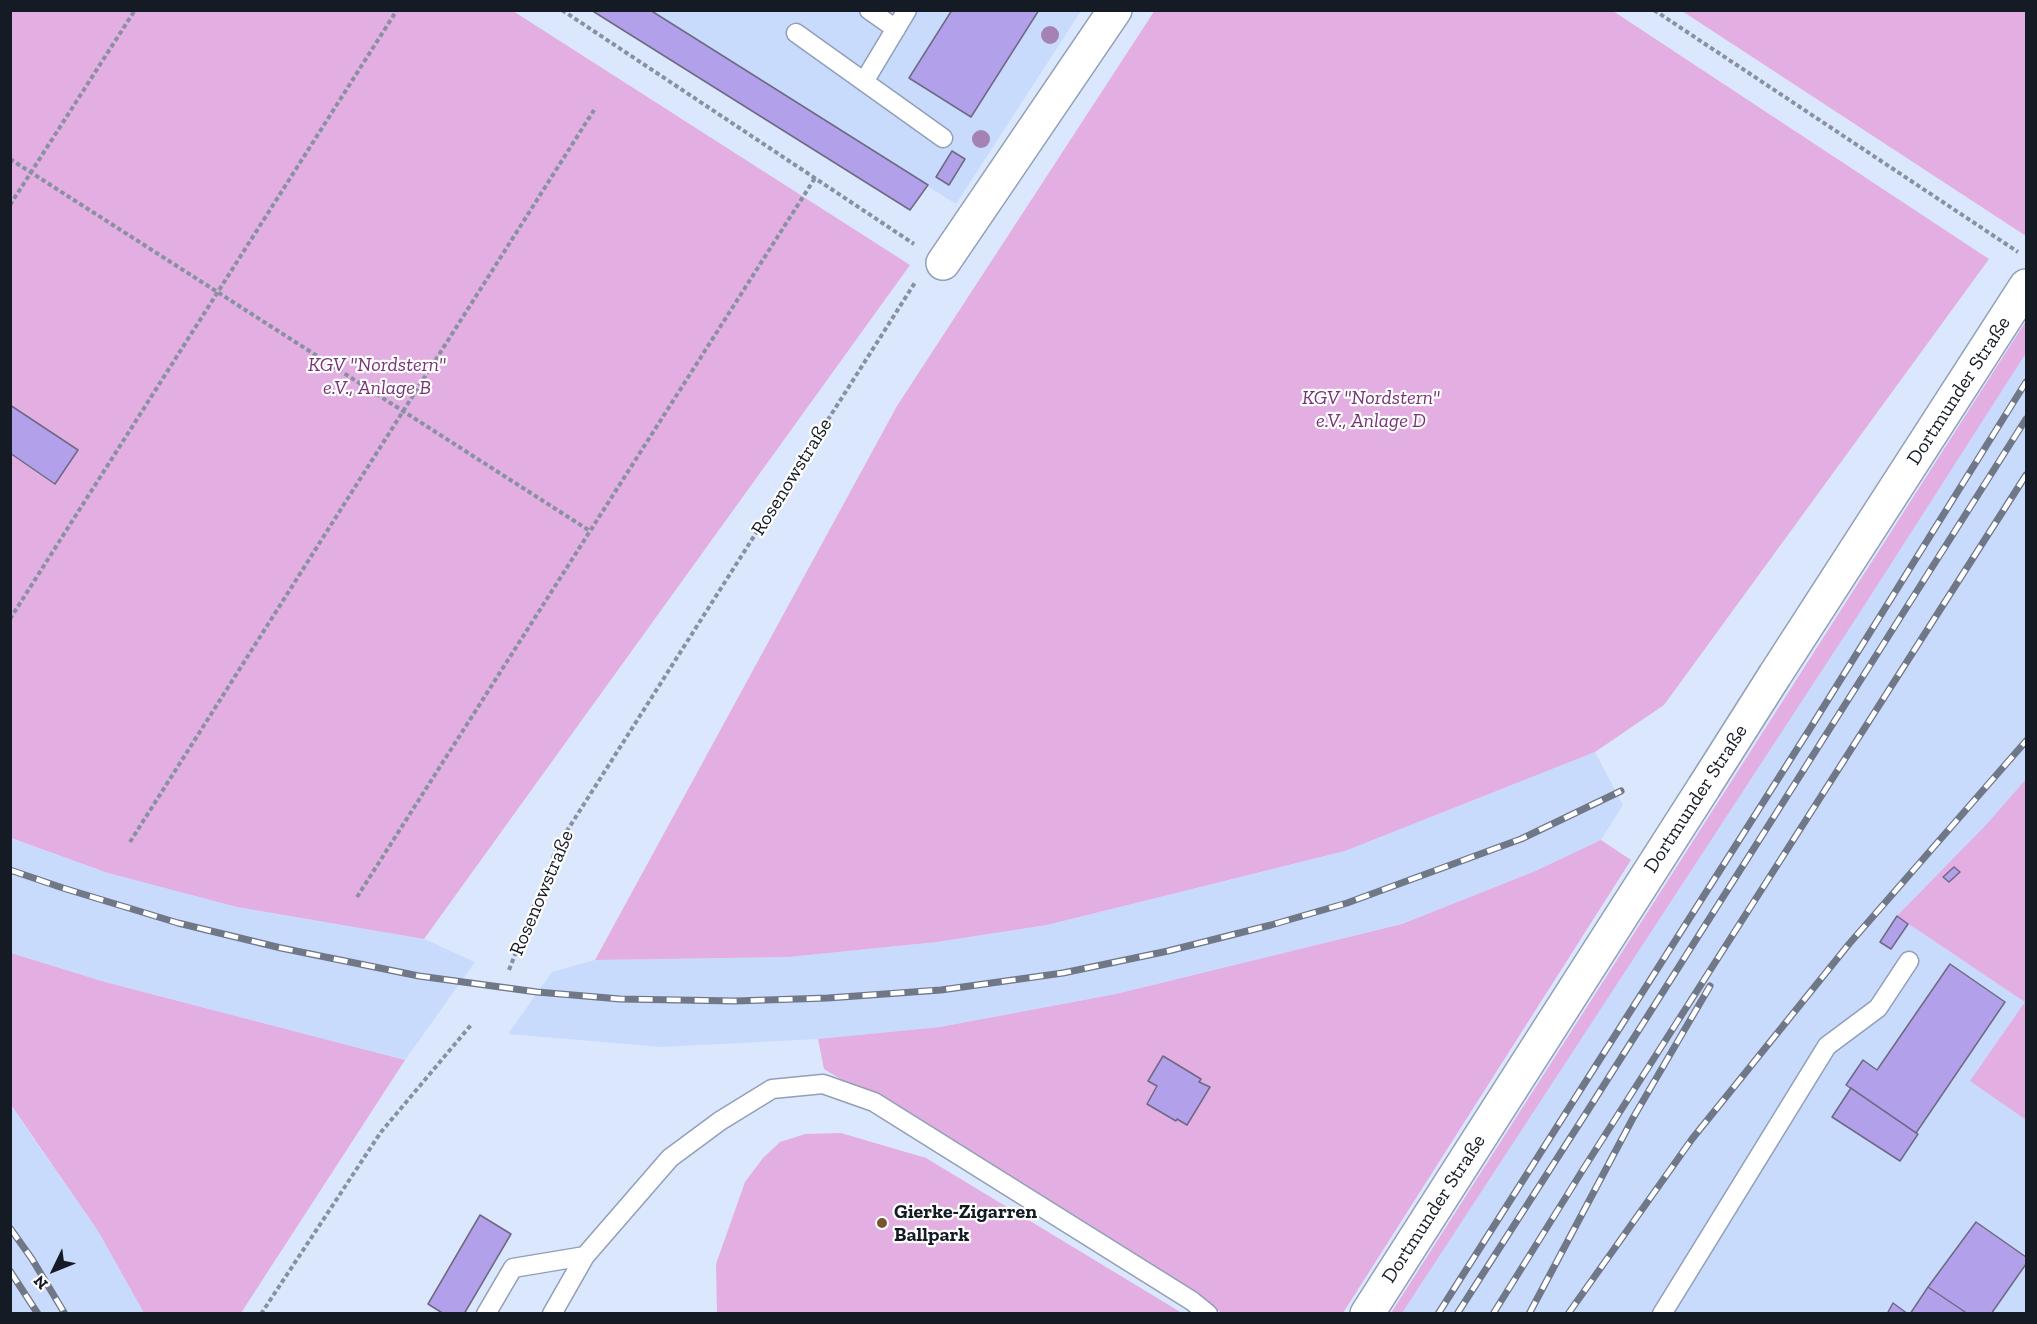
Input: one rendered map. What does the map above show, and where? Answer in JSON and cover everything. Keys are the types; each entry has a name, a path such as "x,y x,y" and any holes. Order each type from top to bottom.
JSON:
{"street":[{"path":"943,263 1115,10"},
{"name":"Dortmunder Straße","path":"1367,1314 2026,286"}],"lane":[{"path":"869,10 896,29"},
{"path":"865,80 908,10"},
{"path":"796,33 865,80 943,138"},
{"path":"1662,1314 1827,1046 1878,1008 1909,961"},
{"path":"552,1314 585,1256 670,1158 720,1121 772,1089 823,1084 874,1102 1192,1301 1208,1314"},
{"path":"486,1314 513,1268 585,1256"}],"path":[{"path":"10,206 135,10"},
{"path":"10,619 397,10"},
{"path":"562,10 943,263"},
{"path":"1654,10 2026,258"},
{"path":"130,842 594,110"},
{"path":"10,159 590,531"},
{"path":"357,897 815,178"},
{"name":"Rosenowstraße","path":"509,970 558,845 918,278 943,263"},
{"path":"261,1314 381,1132 471,1025"}],"shaded area":[{"path":"650,11 1081,11 956,204"},
{"path":"2026,321 2026,779 1985,826 2026,1002 1971,1081 2026,1120 2026,1313 1391,1314"},
{"path":"1595,752 1623,805 1601,840 1533,872 1402,924 1116,994 940,1027 818,1039 662,1047 508,1034 552,972 595,960 789,957 937,942 1047,925 1345,851"},
{"path":"10,838 108,873 237,907 424,939 475,962 405,1060 105,982 11,953"},
{"path":"10,1105 98,1231 144,1313 11,1313"}],"green space":[{"name":"KGV \"Nordstern\" e.V., Anlage D","path":"1155,10 1613,11 1989,259 1664,705 1595,752 1345,851 1047,925 937,942 789,957 595,960 897,406"},
{"name":"KGV \"Nordstern\" e.V., Anlage B","path":"10,11 513,11 910,265 424,939 237,907 108,873 11,838"},
{"path":"1682,11 2026,11 2026,236"},
{"path":"2026,321 2026,353 1862,609 1402,1313 1391,1313"},
{"path":"2026,779 2026,1120 1970,1081 2025,1002 1897,916 1985,826"},
{"path":"1601,840 1631,860 1343,1313 1222,1313 824,1069 818,1039 940,1027 1116,994 1402,924 1533,872","holes":["1201,1079 1199,1082 1209,1087 1176,1121 1157,1086 1149,1081"]},
{"path":"11,953 105,982 405,1060 241,1313 144,1313 98,1231 11,1105"},
{"name":"Gierke-Zigarren Ballpark","path":"841,1133 926,1158 1182,1313 717,1313 716,1264 745,1182 763,1158 780,1142 805,1134"}],"building":[{"path":"591,10 650,10 928,185 910,210"},
{"path":"952,10 1039,10 971,117 909,78"},
{"path":"952,151 965,159 949,185 936,177"},
{"path":"10,405 78,450 55,484 10,453"},
{"path":"1954,867 1960,872 1949,882 1943,877"},
{"path":"1897,916 1908,924 1891,949 1880,942"},
{"path":"1950,964 2005,1002 1916,1133 1846,1085 1863,1060 1877,1070"},
{"path":"1163,1056 1201,1079 1199,1082 1210,1087 1187,1125 1147,1104 1157,1086 1148,1081"},
{"path":"1851,1088 1918,1134 1900,1161 1832,1117"},
{"path":"480,1215 511,1234 464,1314 444,1314 428,1304"},
{"path":"1976,1222 2026,1257 2026,1264 1991,1314 1968,1314 1928,1287"},
{"path":"1928,1287 1968,1314 1910,1314"},
{"path":"1893,1303 1908,1314 1887,1314"}],"railway":[{"path":"1438,1314 1811,727 2026,382"},
{"path":"1457,1314 2026,419"},
{"path":"1493,1314 2026,475"},
{"path":"1568,1314 1692,1139 1849,944 2026,741"},
{"path":"10,870 178,923 281,948 419,976 537,992 620,999 735,1001 828,998 941,990 1063,973 1168,951 1271,925 1347,903 1521,839 1621,791"},
{"path":"1529,1314 1633,1118 1710,986"},
{"path":"10,1228 32,1259 65,1314"},
{"path":"10,1271 38,1314"}],"place":[{"name":"Gierke-Zigarren Ballpark","path":"882,1223"}]}
